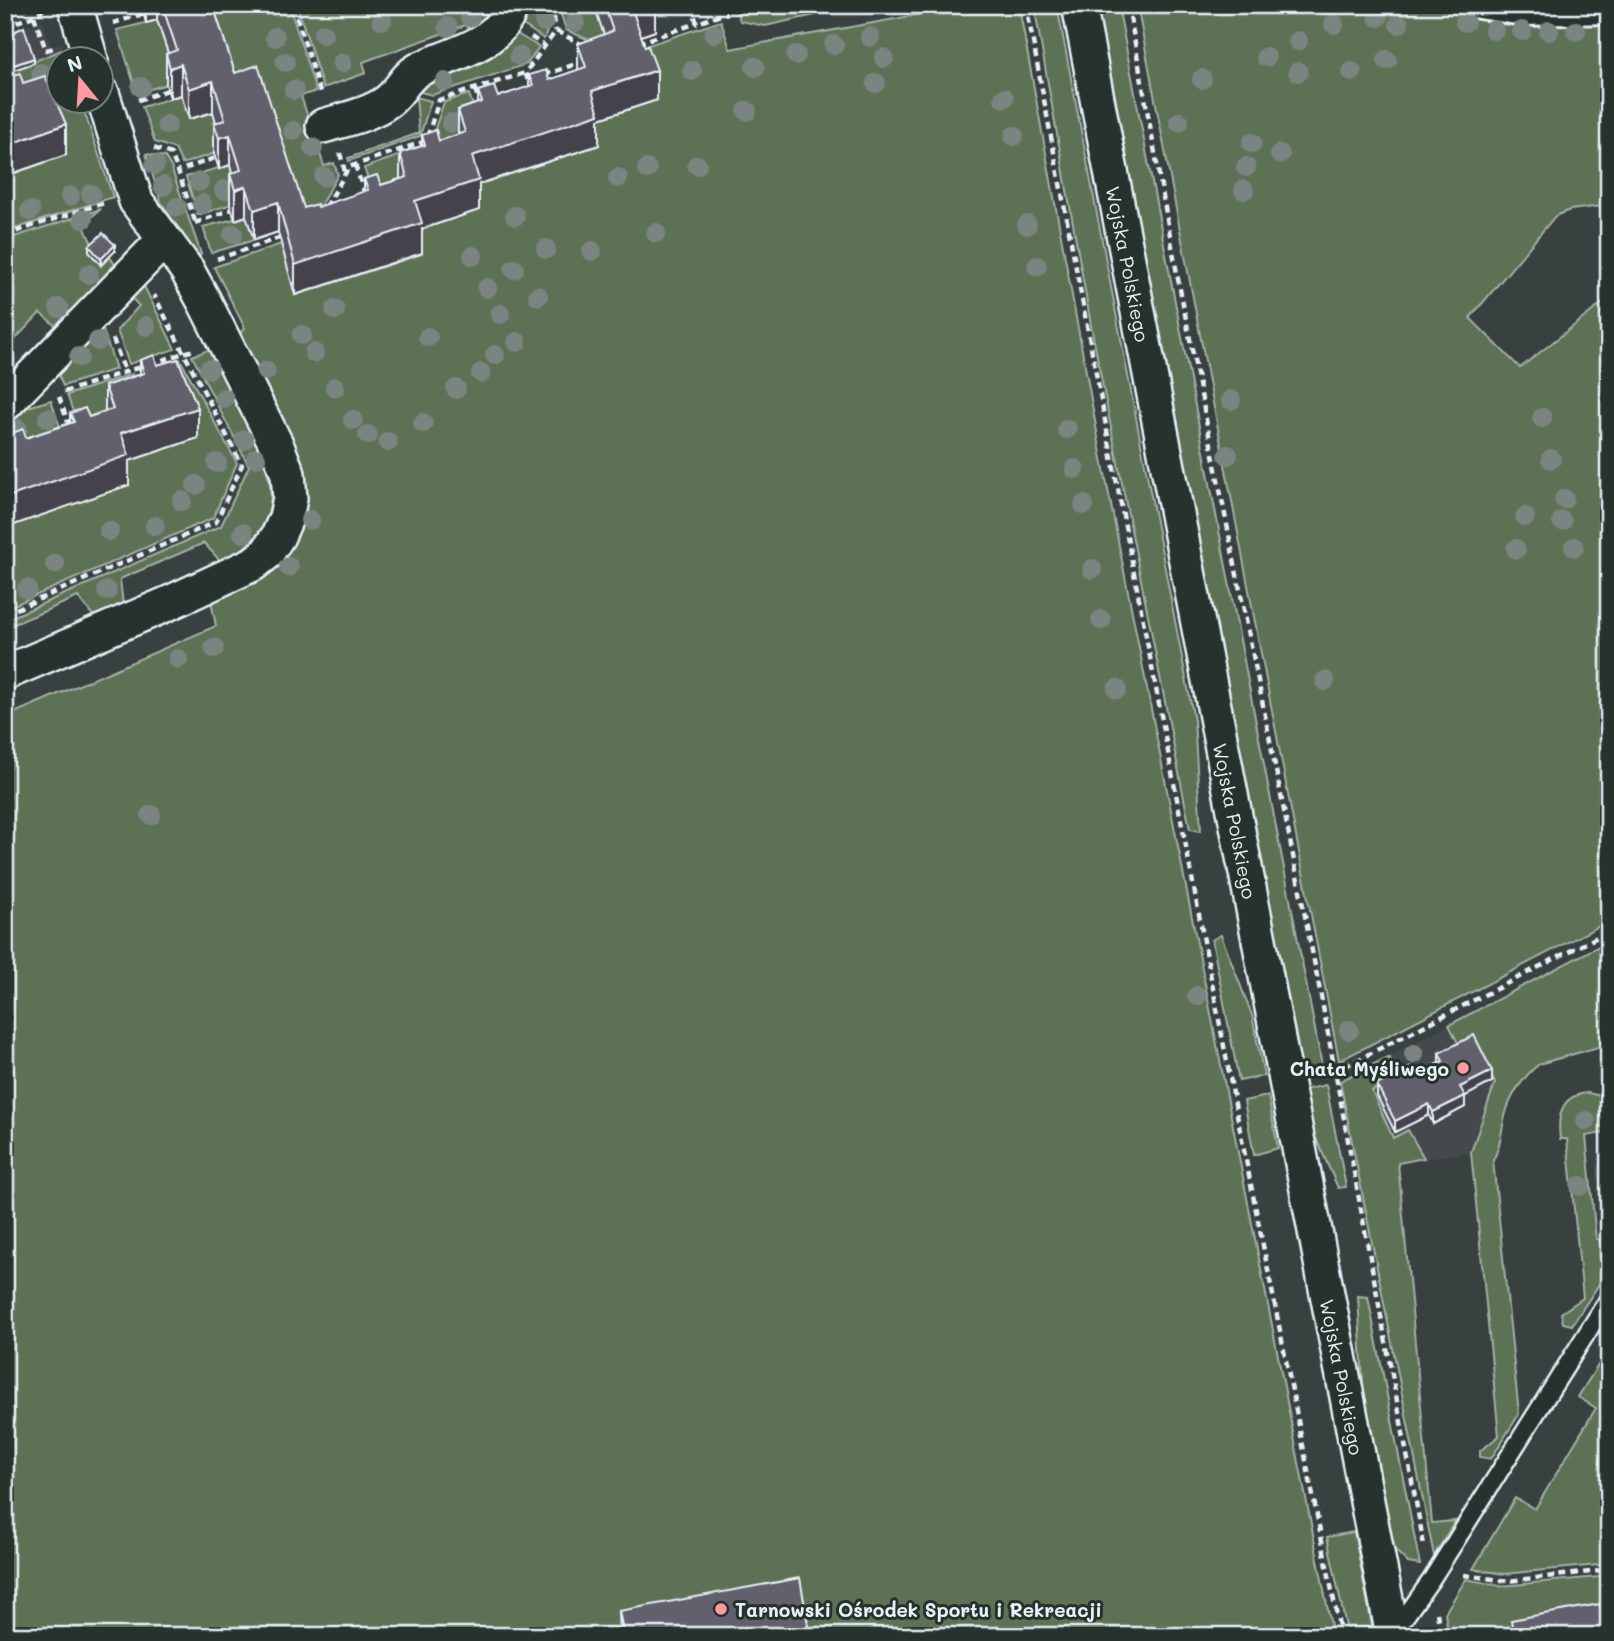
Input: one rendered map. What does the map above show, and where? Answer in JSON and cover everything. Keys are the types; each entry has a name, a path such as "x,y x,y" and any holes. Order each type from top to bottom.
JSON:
{"street":[{"path":"75,5 87,46"},
{"path":"327,125 378,107 389,101 418,71 453,58 483,41 506,20 512,5"},
{"name":"Wojska Polskiego","path":"1079,5 1393,1635"},
{"path":"1473,5 1523,13 1609,11"},
{"path":"5,673 230,576 267,553 286,518 290,498 288,474 187,270 136,201 109,116"},
{"path":"5,404 164,240"}],"lane":[{"path":"1393,1635 1431,1580 1609,1298"}],"path":[{"path":"5,26 34,16 48,5"},
{"path":"293,5 327,125 346,173"},
{"path":"322,213 349,167 426,141 439,100 525,72 556,31 552,5"},
{"path":"691,5 697,23"},
{"path":"1011,5 1026,6 1239,1125 1341,1636"},
{"path":"1128,5 1178,279 1334,1072 1441,1636"},
{"path":"634,45 727,13"},
{"path":"556,31 592,49"},
{"path":"528,80 591,59"},
{"path":"525,72 531,92"},
{"path":"475,89 481,109"},
{"path":"138,112 135,101 168,90"},
{"path":"421,142 424,153"},
{"path":"149,144 171,153 198,232"},
{"path":"178,171 215,158"},
{"path":"355,165 369,204"},
{"path":"5,235 114,200"},
{"path":"195,222 232,209"},
{"path":"208,262 279,238"},
{"path":"5,614 216,522 242,465 139,266"},
{"path":"48,397 223,340"},
{"path":"136,368 140,379"},
{"path":"58,394 71,429"},
{"path":"1334,1072 1609,931"},
{"path":"1431,1580 1464,1575 1508,1581 1609,1570"}],"shaded area":[{"path":"43,21 51,46 46,46 46,56 5,73 5,33"},
{"path":"1609,940 1609,1001 1604,1002 1599,946"},
{"path":"1449,1025 1459,1045 1473,1038 1495,1083 1471,1152 1380,1165 1365,1068"}],"green space":[{"path":"203,5 289,5 316,91 301,96 324,166 334,163 338,175 311,221 235,103"},
{"path":"297,5 500,5 475,33 466,25 363,62 366,73 323,88"},
{"path":"524,5 545,5 549,26 544,39 517,21"},
{"path":"558,5 594,5 607,44 603,46 566,30"},
{"path":"735,5 843,5 843,9 765,26 740,21"},
{"path":"1034,5 1057,5 1194,720 1201,831 1190,829 1093,336"},
{"path":"1094,5 1118,5 1322,1066 1299,1070"},
{"path":"1137,5 1459,5 1469,10 1609,17 1609,205 1570,210 1555,216 1470,318 1520,368 1609,298 1609,921 1339,1061"},
{"path":"966,6 1020,12 1102,459 1333,1636 5,1636 5,717 216,626 211,601 289,541 237,336 245,328 214,267 281,244 296,295 422,254 415,231 472,186 599,145 592,121 636,49 721,21 730,49"},
{"path":"157,20 177,81 137,93 117,30"},
{"path":"512,31 539,47 527,64 432,95 417,91 420,85"},
{"path":"46,56 46,116 86,116 113,197 5,232 5,176 66,155 5,79 5,73"},
{"path":"469,94 482,132 429,146 444,102"},
{"path":"181,95 190,119 213,112 225,150 182,164 175,149 155,142 142,107"},
{"path":"416,97 431,101 420,136 349,161 348,158 419,133"},
{"path":"417,149 381,215 364,168"},
{"path":"146,154 165,157 171,167 201,254 197,257 161,202"},
{"path":"230,165 241,201 198,215 186,177"},
{"path":"101,209 83,224 101,264 110,257 117,268 60,329 40,313 5,350 5,240"},
{"path":"246,216 254,240 211,253 203,227"},
{"path":"140,278 175,349 129,364 117,330 139,306 127,293"},
{"path":"100,321 116,369 63,386 56,368"},
{"path":"211,349 257,443 270,482 267,517 258,533 244,548 222,563 204,543 120,579 123,605 95,618 78,597 5,628 5,620 221,526 249,466 192,356"},
{"path":"180,359 237,463 213,518 5,609 5,528 128,485 121,463 145,370"},
{"path":"132,374 142,404 83,439 67,395"},
{"path":"51,400 69,454 26,469 11,423 28,407"},
{"path":"1221,935 1252,1015 1264,1076 1239,1081 1212,940"},
{"path":"1599,946 1604,1001 1609,1001 1609,1044 1539,1064 1533,1069 1510,1101 1493,1160 1519,1414 1491,1459 1480,1457 1480,1451 1499,1436 1471,1152 1495,1083 1473,1039 1459,1045 1449,1025"},
{"path":"1388,1057 1403,1074 1372,1091 1393,1138 1408,1130 1424,1158 1398,1163 1432,1523 1455,1521 1434,1556 1340,1081"},
{"path":"1326,1085 1346,1187 1338,1188 1311,1127 1303,1090"},
{"path":"1588,1093 1609,1098 1609,1132 1586,1136 1596,1239 1609,1241 1609,1269 1572,1325 1563,1323 1561,1313 1583,1298 1567,1139 1560,1139 1559,1122 1566,1102"},
{"path":"1268,1096 1278,1148 1254,1155 1244,1101"},
{"path":"1358,1296 1368,1297 1420,1565 1408,1563 1393,1548 1364,1400"},
{"path":"1609,1348 1609,1564 1504,1574 1473,1569 1515,1498 1535,1509 1596,1408 1578,1397"},
{"path":"1354,1532 1374,1636 1348,1636 1327,1537"},
{"path":"1609,1576 1609,1636 1511,1632 1512,1636 1449,1636 1445,1613 1466,1579 1501,1586"}],"building":[{"path":"162,5 213,5 235,73 258,65 304,208 317,204 318,207 368,190 364,179 377,175 381,185 407,177 400,153 425,145 422,135 436,130 439,141 465,132 458,110 482,102 478,91 494,86 498,97 533,85 529,75 546,70 549,80 586,67 578,44 613,31 604,5 642,5 632,9 645,47 648,46 657,70 592,91 599,114 472,156 479,180 415,201 422,223 295,265 278,202 254,210 246,186 235,190 230,174 241,170 230,135 219,138 214,123 225,120 213,81 189,89 181,64 170,68 166,54 177,50"},
{"path":"24,27 34,58 5,68 5,36"},
{"path":"20,73 23,83 45,76 46,116 62,116 66,124 5,146 5,93 9,92 5,78"},
{"path":"103,233 115,245 101,259 89,246"},
{"path":"154,355 157,365 178,359 198,408 121,433 129,455 5,498 5,446 10,444 7,435 23,429 26,438 74,422 70,413 85,408 89,417 113,409 105,386 144,373 140,360"},
{"path":"1474,1035 1492,1071 1460,1087 1465,1096 1433,1112 1429,1104 1395,1121 1377,1085 1413,1066 1418,1074 1443,1061 1439,1053"},
{"name":"Tarnowski Ośrodek Sportu i Rekreacji","path":"800,1578 810,1636 624,1636 619,1611"},
{"path":"1600,1604 1605,1636 1514,1636 1511,1620"}],"place":[{"name":"Chata Myśliwego","path":"1463,1068"},
{"name":"Tarnowski Ośrodek Sportu i Rekreacji","path":"721,1609"}]}
